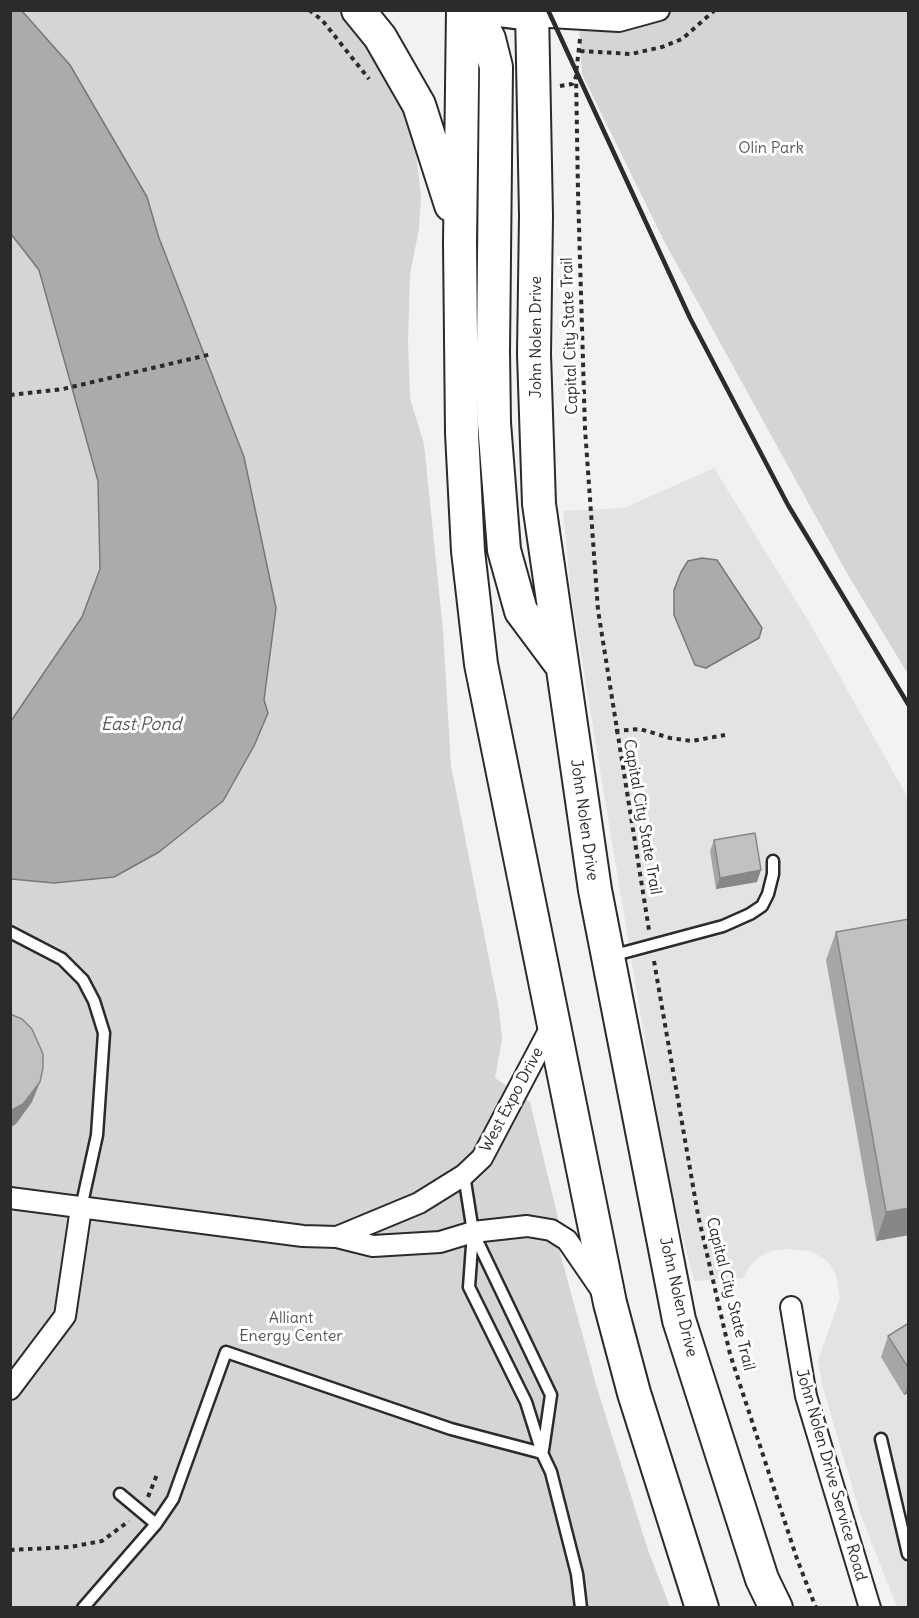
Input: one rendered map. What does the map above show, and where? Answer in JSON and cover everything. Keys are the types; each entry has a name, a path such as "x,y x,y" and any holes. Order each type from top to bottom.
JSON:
{"main road":[{"path":"358,10 380,37 419,105 441,168 460,242"},
{"path":"464,10 460,242 462,433 467,539 479,653 610,1303 634,1393 702,1608"},
{"path":"464,10 480,21 489,39 496,67 493,361 500,521 504,550 521,611 562,665"},
{"name":"John Nolen Drive","path":"532,13 536,216 534,354 539,504 593,879 680,1320 762,1579 776,1608"}],"street":[{"path":"484,10 619,21 659,10"},
{"name":"West Expo Drive","path":"337,1236 418,1203 464,1175 482,1158 554,1023"},
{"name":"West Expo Drive","path":"10,1198 303,1236 337,1236 373,1246 440,1242 473,1232 526,1226 551,1230 567,1240 610,1303"},
{"path":"10,1389 65,1316 81,1208"},
{"name":"John Nolen Drive Service Road","path":"791,1307 806,1396 870,1608"}],"lane":[{"path":"608,957 723,926 750,914 762,906 768,894 773,874 773,861"},
{"path":"10,932 62,959 83,980 94,1001 104,1033 97,1135 81,1208"},
{"path":"464,1175 473,1232 469,1287 526,1402 542,1453 551,1472 577,1574 580,1608"},
{"path":"473,1232 551,1395 542,1453"},
{"path":"84,1608 156,1524 173,1499 226,1352 451,1429 542,1453"},
{"path":"881,1439 909,1554"},
{"path":"120,1494 156,1524"}],"path":[{"path":"580,51 631,54 662,47 682,39 704,23 715,10"},
{"name":"Capital City State Trail","path":"581,19 580,51 576,74 585,429 598,610 615,731 698,1215 730,1354 797,1559 816,1608"},
{"path":"10,395 63,389 212,354"},
{"path":"615,731 640,729 670,738 692,741 725,735"},
{"path":"10,1550 70,1547 102,1541 122,1528 140,1510 149,1496 158,1472"}],"shaded area":[{"path":"714,468 812,627 908,798 908,1607 897,1607 860,1513 823,1388 818,1360 840,1298 836,1274 827,1261 811,1251 787,1249 771,1251 759,1257 749,1267 744,1278 694,1281 672,1193 651,1078 571,594 563,511 624,508"}],"green space":[{"name":"Alliant Energy Center","path":"11,11 346,11 400,98 416,153 421,197 419,229 410,274 408,344 410,398 424,444 443,630 451,766 499,1010 502,1039 495,1078 530,1102 558,1218 559,1249 597,1388 648,1550 670,1607 11,1607"},
{"name":"Olin Park","path":"578,11 908,11 908,674 848,575 663,239 582,74"}],"water":[{"name":"East Pond","path":"11,10 22,11 70,65 147,197 159,238 244,457 276,608 264,700 268,713 254,746 223,801 159,852 114,877 54,883 11,879 11,721 82,617 100,569 98,481 39,270 11,234"},
{"path":"702,558 717,560 762,628 759,638 706,668 695,665 674,615 674,590 681,572 688,561"}],"building":[{"path":"755,833 761,870 720,878 714,840"},
{"path":"909,919 909,1208 886,1212 836,932"},
{"path":"10,1014 22,1019 32,1029 43,1054 43,1068 40,1082 23,1104 10,1111"},
{"path":"909,1323 909,1369 888,1336"}],"railway":[{"path":"548,10 690,318 788,505 908,704"}]}
